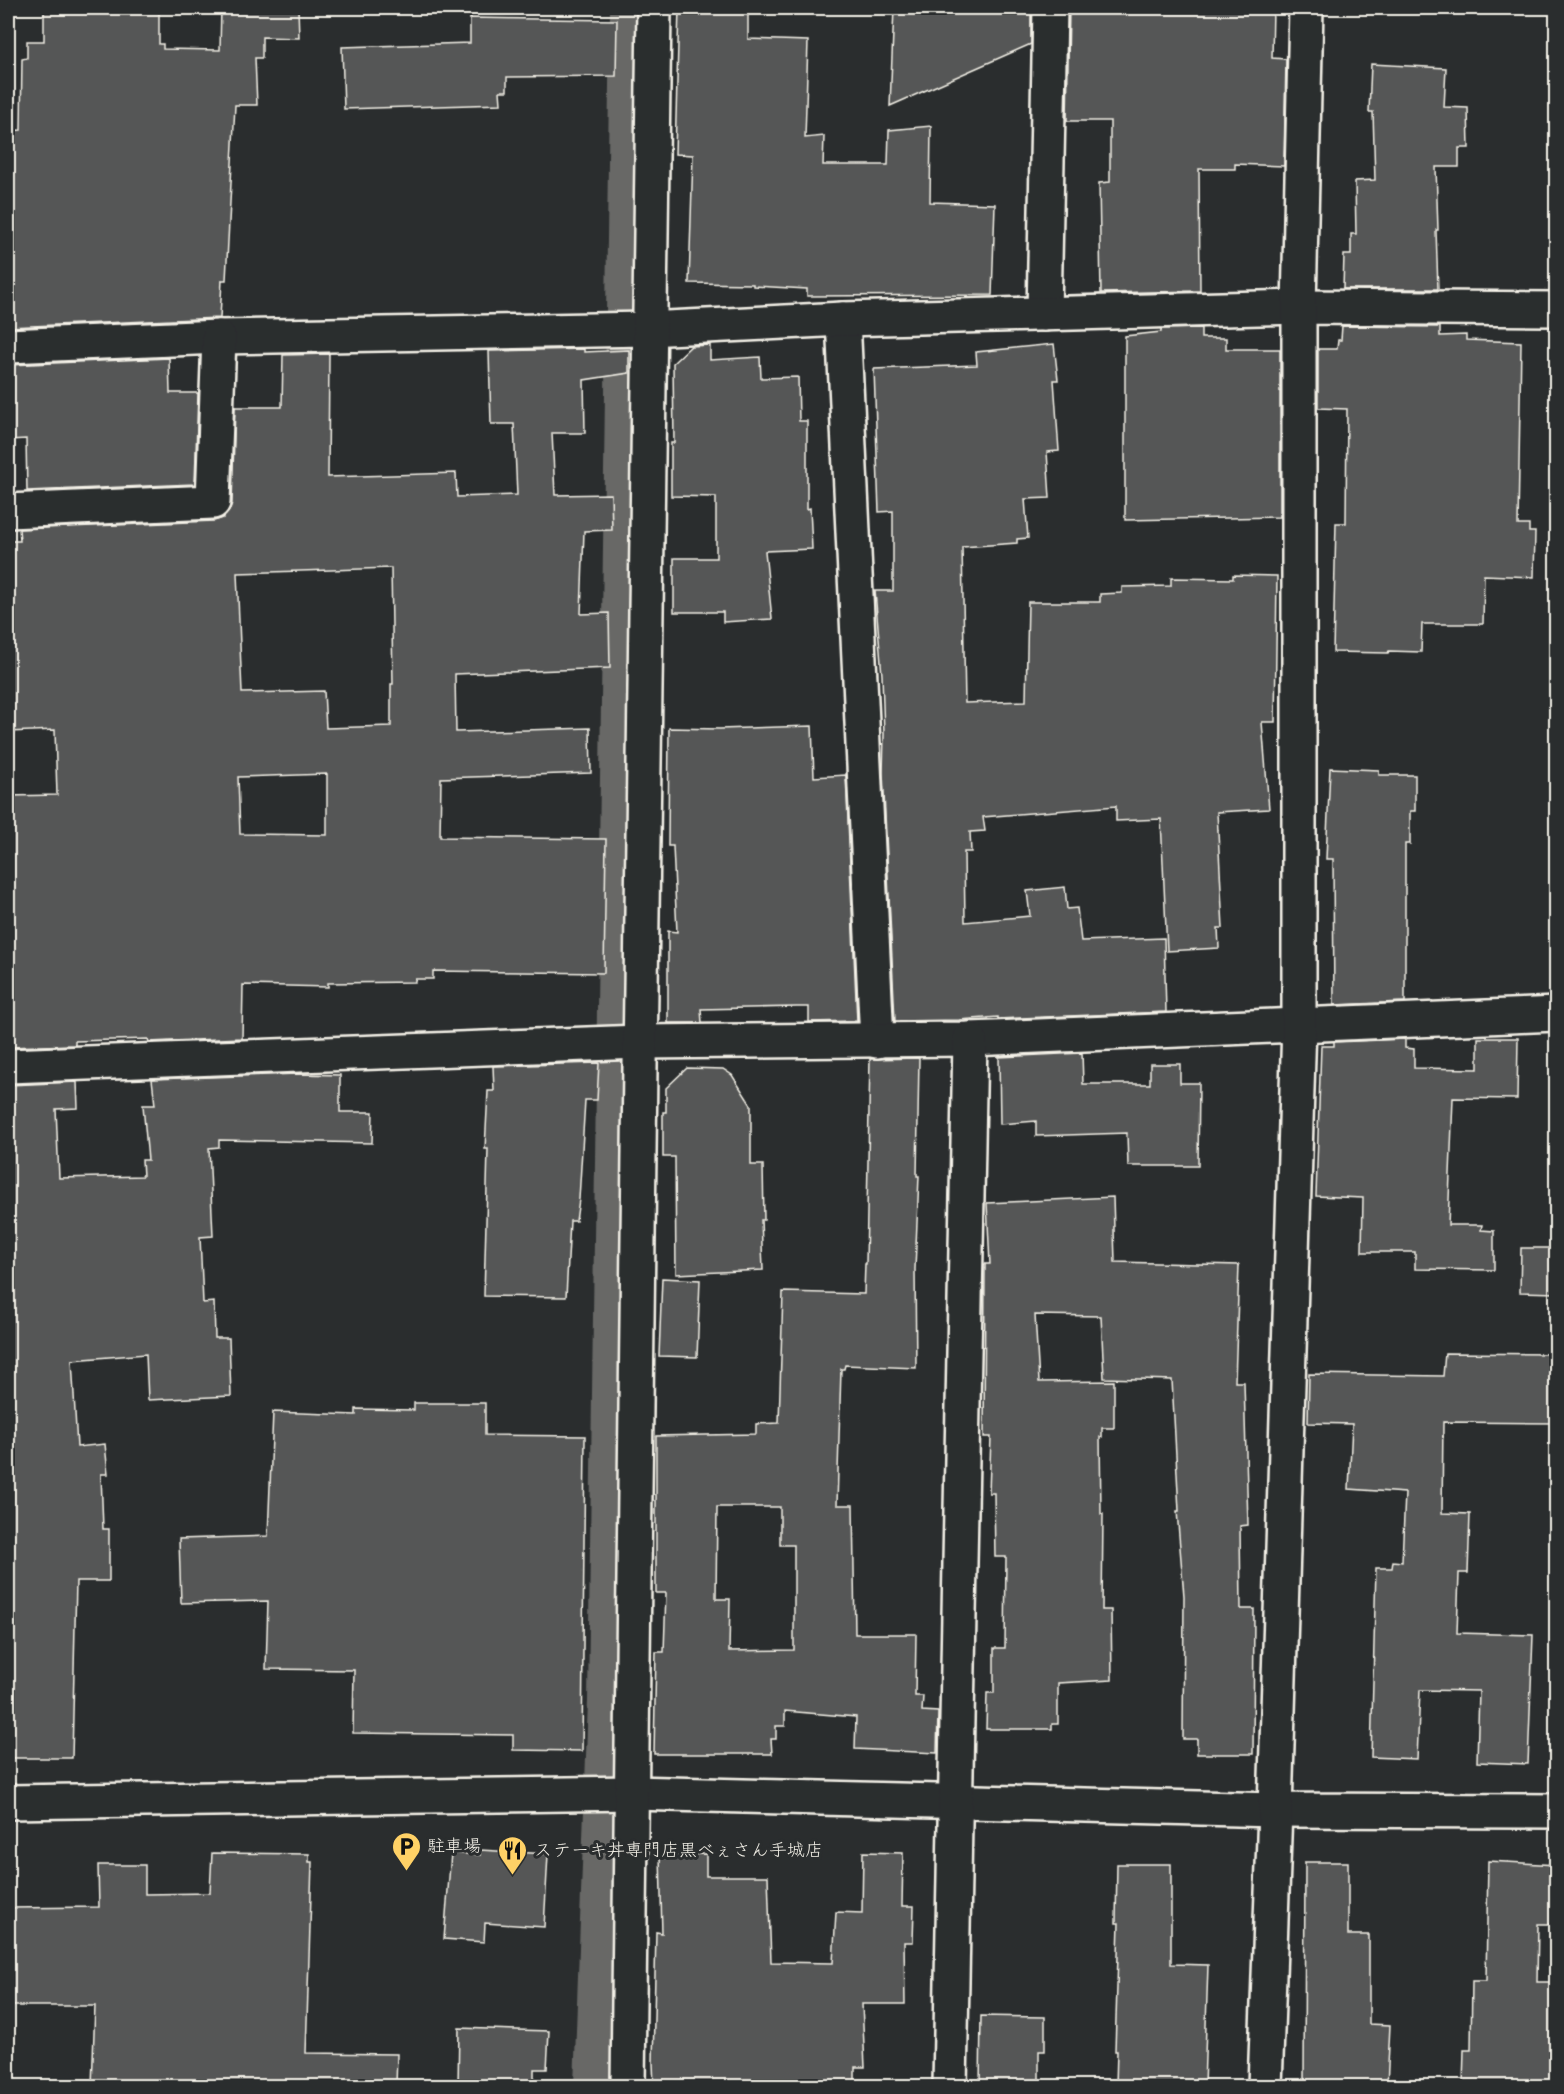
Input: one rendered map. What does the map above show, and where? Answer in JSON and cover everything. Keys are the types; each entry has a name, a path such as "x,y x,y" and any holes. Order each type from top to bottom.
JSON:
{"street":[{"path":"628,2086 633,1793 647,329 654,8"},
{"path":"1044,314 1050,8"},
{"path":"1265,2086 1299,1024 1299,307 1306,8"},
{"path":"8,346 219,338 647,329 843,319 1299,307 1557,309"},
{"path":"843,319 877,1041"},
{"path":"8,512 213,502 219,338"},
{"path":"8,1066 640,1042 970,1039 1557,1014"},
{"path":"950,2086 970,1039"},
{"path":"8,1802 633,1793 1275,1810 1557,1811"}],"building":[{"path":"44,8 159,8 159,44 163,44 163,49 220,50 221,8 298,8 299,38 262,37 262,58 255,58 257,105 235,105 226,280 222,280 220,318 8,327 8,131 21,130 22,59 27,58 27,41 44,41"},
{"path":"679,8 748,8 748,39 808,41 805,138 824,136 823,165 888,165 889,130 931,126 930,202 995,204 992,295 807,296 807,289 753,286 753,284 689,283 693,155 675,154"},
{"path":"894,8 1031,8 1031,44 890,106"},
{"path":"1069,8 1273,8 1272,58 1286,59 1284,166 1235,164 1235,169 1199,169 1200,291 1101,293 1099,183 1110,182 1110,121 1067,121"},
{"path":"470,18 617,20 616,76 507,77 507,91 500,91 501,104 344,109 342,47 470,43"},
{"path":"1371,64 1446,68 1444,107 1468,108 1469,148 1459,148 1459,167 1436,167 1438,289 1343,289 1344,255 1351,255 1351,234 1356,234 1355,181 1375,180 1373,112 1369,112"},
{"path":"1342,326 1440,327 1440,336 1466,335 1466,340 1521,342 1518,525 1529,525 1529,532 1535,532 1534,577 1484,575 1483,624 1422,624 1421,652 1333,652 1336,523 1346,523 1347,409 1318,408 1318,349 1337,349 1338,340 1341,340"},
{"path":"1201,328 1201,338 1226,338 1226,349 1280,349 1280,517 1125,520 1125,336 1161,332 1161,329"},
{"path":"1054,344 1058,380 1054,380 1059,451 1047,452 1050,498 1025,499 1028,538 1017,539 1017,543 962,547 965,703 1026,701 1028,602 1100,602 1100,594 1122,593 1122,587 1171,586 1171,578 1233,579 1233,575 1277,576 1275,722 1262,722 1269,809 1217,812 1223,928 1218,928 1219,948 1167,951 1161,819 1116,821 1116,806 983,817 985,831 970,832 971,852 964,852 965,922 1030,916 1027,891 1065,887 1067,909 1077,908 1081,941 1164,938 1166,1012 895,1021 883,773 882,675 875,591 893,591 893,511 879,512 874,369 977,365 976,352"},
{"path":"710,345 710,360 760,357 761,378 798,377 799,421 807,421 807,509 810,508 812,549 765,551 772,619 723,622 723,612 674,612 674,558 716,558 716,497 671,496 671,443 674,443 673,363 691,346"},
{"path":"629,350 629,373 584,380 585,433 552,433 555,495 611,494 612,530 584,531 581,614 609,613 610,668 455,674 456,732 590,728 591,773 441,778 440,837 606,839 604,973 433,971 433,979 415,979 415,982 328,983 328,987 243,985 242,1038 149,1042 148,1039 75,1041 75,1045 8,1047 8,796 57,795 55,730 8,732 8,541 20,541 19,529 214,521 223,518 232,503 235,407 282,407 283,355 329,354 328,477 456,473 457,497 517,495 514,424 491,424 489,351","holes":["391,568 393,684 391,684 391,726 326,728 324,691 242,693 237,573","327,774 327,835 240,834 238,777"]},
{"path":"169,358 170,393 198,393 195,484 27,491 26,439 8,440 8,365"},
{"path":"812,726 814,777 846,775 857,1021 809,1022 809,1007 797,1007 701,1009 702,1023 668,1023 668,931 677,932 673,846 668,846 669,728"},
{"path":"1330,768 1379,770 1379,775 1415,775 1415,811 1410,811 1410,844 1405,844 1405,1002 1334,1005 1333,859 1326,859"},
{"path":"1478,1038 1518,1038 1517,1099 1453,1098 1448,1225 1482,1225 1481,1230 1494,1231 1494,1270 1415,1269 1415,1252 1362,1252 1363,1198 1316,1196 1321,1046 1334,1046 1334,1042 1405,1039 1405,1048 1414,1049 1414,1068 1478,1069"},
{"path":"1082,1053 1083,1084 1150,1084 1150,1064 1180,1064 1180,1083 1199,1083 1198,1166 1128,1166 1127,1133 1036,1136 1036,1121 1000,1124 999,1057"},
{"path":"919,1058 917,1176 919,1176 915,1269 916,1368 845,1365 844,1369 841,1369 837,1505 853,1505 855,1634 916,1634 915,1696 923,1696 922,1711 938,1712 937,1753 855,1749 856,1717 785,1711 785,1726 776,1726 776,1739 771,1739 772,1754 654,1754 656,1652 664,1652 666,1593 656,1593 656,1436 756,1434 756,1424 779,1423 783,1292 864,1294 870,1059","holes":["717,1507 780,1507 780,1545 794,1545 794,1650 729,1651 730,1599 716,1599"]},
{"path":"599,1063 597,1100 585,1100 579,1199 576,1221 570,1221 566,1297 484,1296 488,1149 485,1149 488,1091 494,1091 493,1066"},
{"path":"687,1068 723,1069 732,1075 751,1105 751,1165 763,1165 764,1220 761,1220 763,1270 676,1274 675,1157 663,1157 663,1112 666,1112 666,1088"},
{"path":"297,1074 340,1075 340,1112 373,1112 372,1143 219,1140 219,1147 209,1148 213,1236 200,1237 203,1303 214,1302 215,1338 229,1338 231,1396 148,1400 146,1354 72,1360 77,1447 105,1444 108,1474 101,1474 103,1529 109,1529 109,1581 76,1581 72,1758 11,1758 11,1665 8,1665 8,1085 77,1082 78,1108 56,1109 59,1178 143,1176 142,1160 148,1160 143,1105 155,1105 152,1079"},
{"path":"1113,1197 1115,1262 1239,1265 1235,1382 1244,1382 1248,1525 1240,1526 1241,1609 1254,1609 1253,1754 1197,1754 1197,1739 1183,1739 1184,1596 1177,1511 1179,1511 1172,1380 1104,1378 1101,1316 1035,1315 1039,1382 1114,1381 1114,1428 1102,1428 1102,1437 1100,1437 1101,1514 1103,1514 1102,1610 1111,1610 1112,1680 1058,1683 1058,1724 1052,1724 1052,1729 986,1729 987,1693 994,1693 994,1648 1005,1648 1006,1557 995,1557 994,1493 989,1493 991,1437 984,1437 985,1264 990,1264 987,1203"},
{"path":"1521,1248 1557,1248 1557,1293 1520,1292"},
{"path":"662,1278 700,1280 697,1357 659,1356"},
{"path":"1445,1353 1557,1354 1557,1423 1443,1422 1442,1513 1470,1514 1468,1573 1459,1573 1457,1633 1533,1635 1528,1764 1477,1762 1479,1691 1420,1690 1417,1759 1371,1757 1376,1568 1392,1568 1393,1561 1402,1562 1405,1493 1349,1489 1352,1424 1308,1423 1309,1374 1443,1376"},
{"path":"414,1403 485,1403 485,1435 585,1436 582,1751 513,1750 513,1735 353,1733 354,1670 266,1669 268,1601 181,1603 179,1539 268,1536 273,1412 356,1415 356,1409 414,1410"},
{"path":"480,1850 548,1854 544,1927 485,1923 484,1942 444,1939 451,1853 480,1855"},
{"path":"863,1852 903,1853 902,1906 914,1906 913,1942 904,1942 905,2004 862,2004 865,2067 855,2067 855,2084 654,2086 656,1932 662,1933 660,1855 706,1854 706,1876 768,1876 771,1962 833,1963 836,1912 862,1913"},
{"path":"212,1853 309,1854 309,1862 312,1862 306,2053 397,2054 396,2086 92,2086 95,2006 8,2006 8,1908 99,1907 98,1865 145,1865 145,1894 210,1893"},
{"path":"1488,1861 1557,1865 1557,1924 1538,1924 1537,1982 1557,1982 1557,2086 1463,2086 1464,2050 1471,2050 1472,1981 1486,1981"},
{"path":"1305,1862 1348,1862 1348,1935 1369,1935 1369,2024 1390,2025 1387,2086 1304,2086"},
{"path":"1117,1864 1171,1864 1171,1964 1208,1965 1204,2086 1116,2086 1119,1923 1116,1923"},
{"path":"981,2016 1045,2017 1045,2051 1039,2051 1039,2086 980,2086"},
{"path":"459,2028 549,2031 547,2069 534,2069 534,2083 526,2083 526,2086 458,2086"}],"waterway":[{"path":"594,2086 608,1701 630,8"}],"place":[{"name":"駐車場","path":"406,1872"},
{"name":"ステーキ丼専門店黒べぇさん手城店","path":"513,1876"}]}
